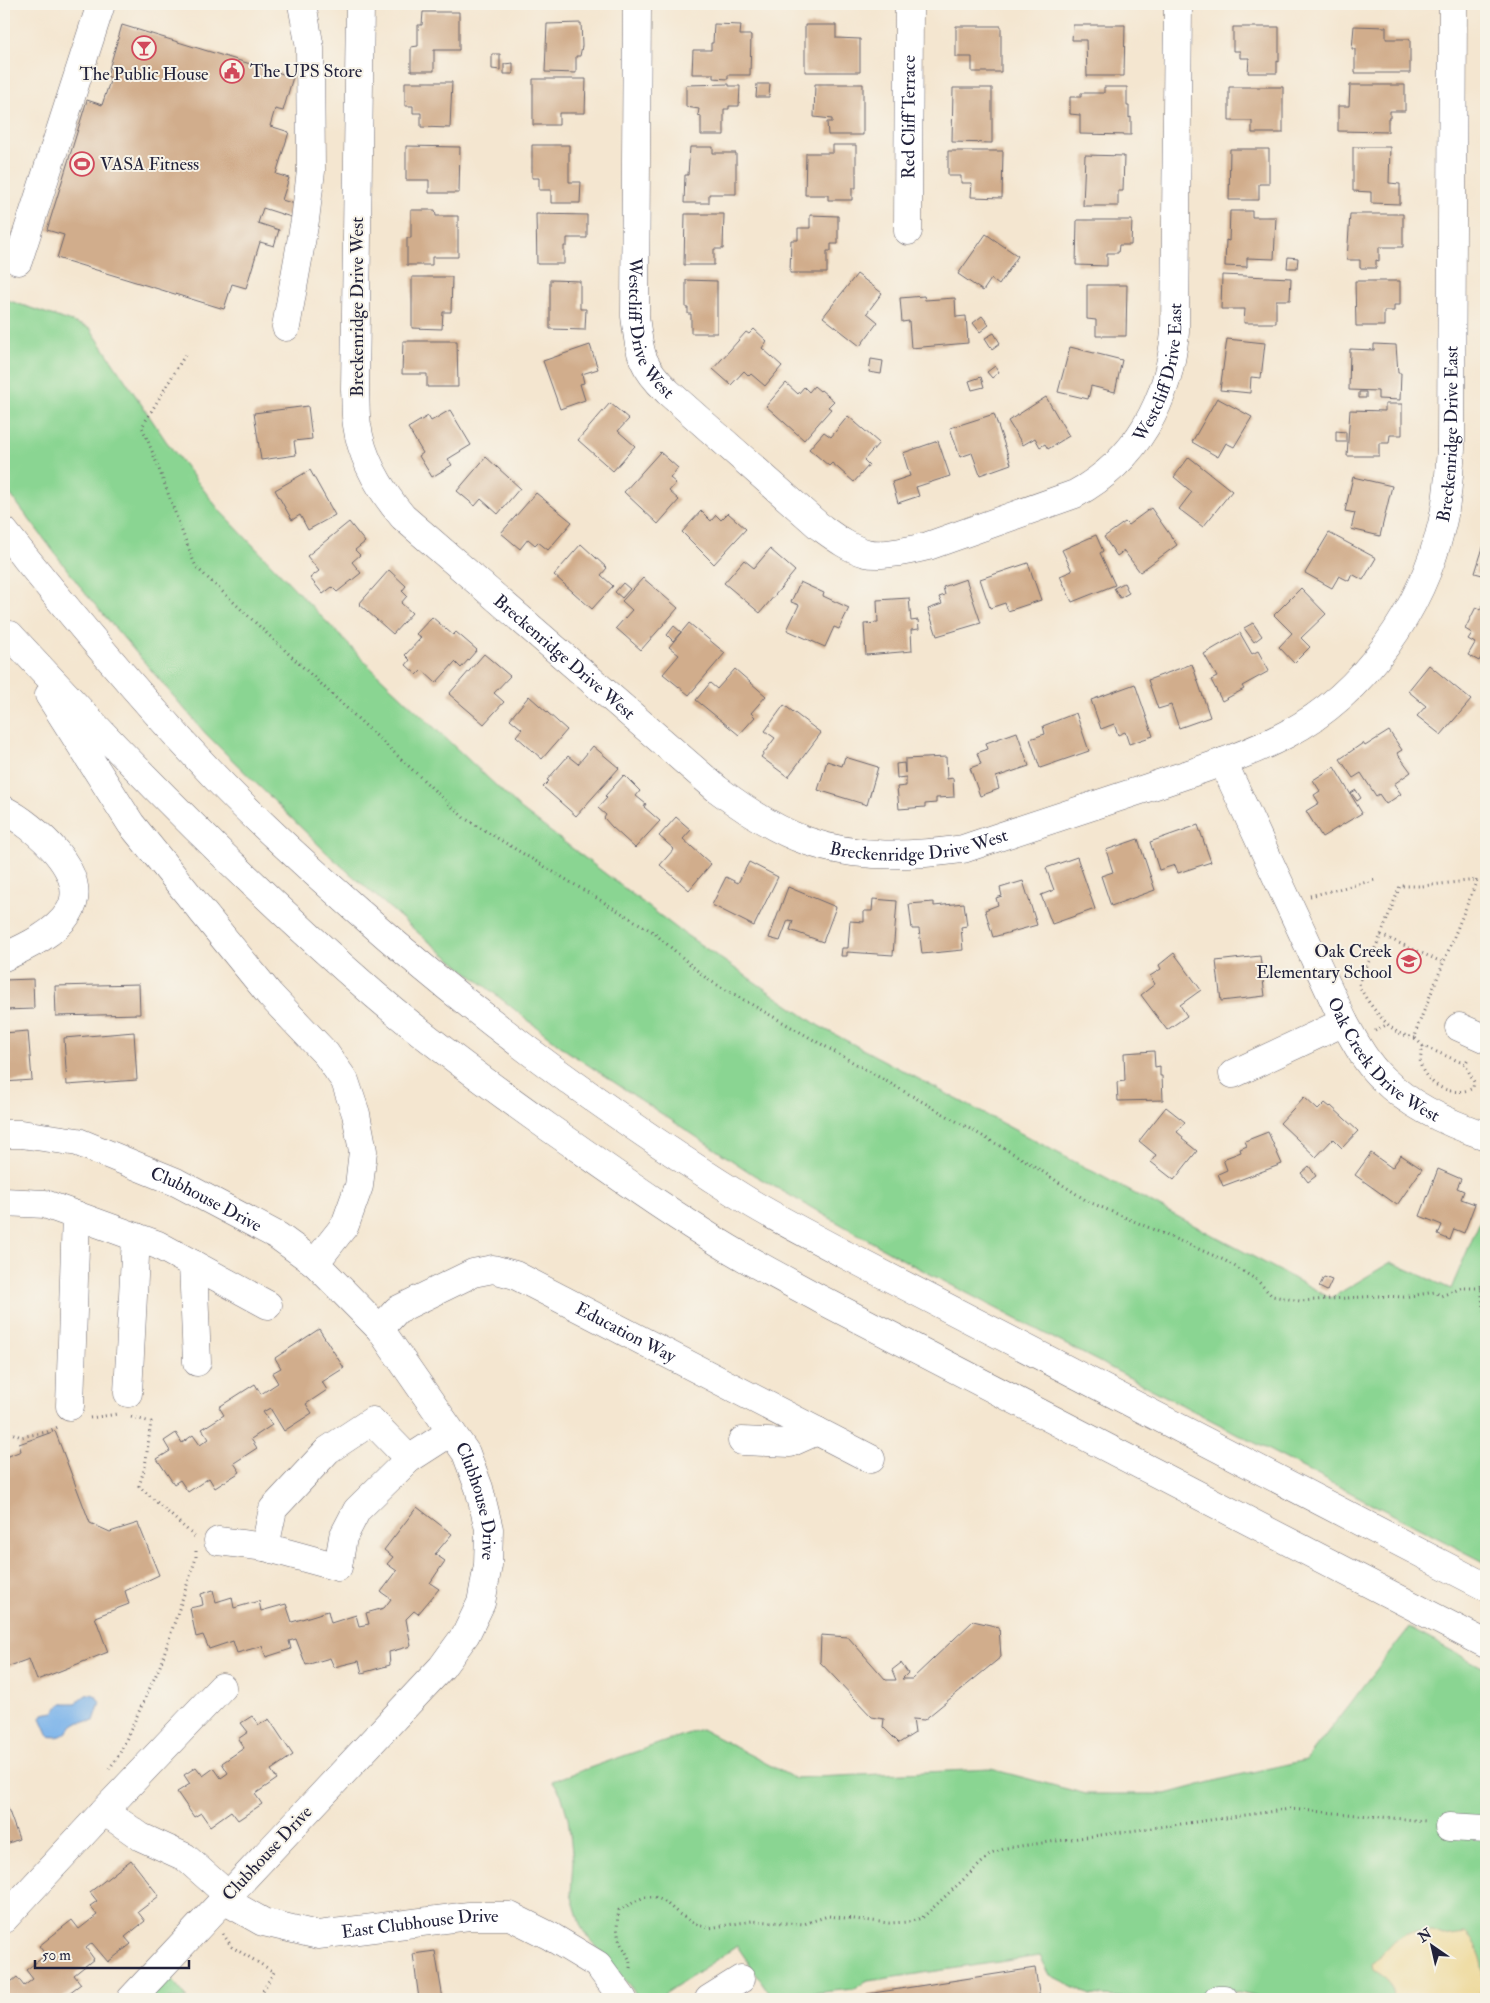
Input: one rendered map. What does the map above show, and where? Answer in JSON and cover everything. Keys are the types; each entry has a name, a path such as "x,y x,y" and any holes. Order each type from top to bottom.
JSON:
{"main road":[{"path":"18,261 101,4"},
{"path":"286,326 305,220 311,172 310,48 302,4"},
{"name":"Breckenridge Drive West","path":"360,4 355,390 357,425 365,454 376,480 386,497 403,517 718,790 774,826 807,841 844,851 887,855 927,854 963,849 1222,762"},
{"name":"Westcliff Drive West","path":"636,4 635,316 643,361 653,377 668,392 819,526 836,539 867,553"},
{"name":"Red Cliff Terrace","path":"908,231 909,4"},
{"name":"Westcliff Drive East","path":"867,553 907,551 928,546 1075,494 1094,483 1130,451 1158,405 1166,384 1173,356 1175,332 1178,4"},
{"name":"Breckenridge Drive East","path":"1222,762 1288,734 1315,716 1342,696 1378,658 1409,608 1428,570 1442,525 1447,496 1451,449 1453,4"},
{"path":"4,531 101,651 217,779 314,873 410,957 500,1031 639,1129 753,1204 844,1254 1486,1587"},
{"path":"7,630 131,824 270,995 326,1054 345,1081 356,1114 363,1150 359,1186 345,1225 315,1263"},
{"path":"7,630 101,733 180,815 286,916 377,996 470,1071 610,1170 726,1247 820,1299 1486,1644"},
{"name":"Oak Creek Drive West","path":"1222,762 1344,1022 1367,1060 1398,1093 1434,1114 1485,1132"},
{"path":"4,810 18,817 38,832 60,857 74,882 75,896 70,911 62,921 26,946 4,957"},
{"path":"1233,1074 1344,1022"},
{"path":"1459,1027 1479,1046"},
{"name":"Clubhouse Drive","path":"4,1134 21,1134 78,1142 176,1182 278,1236 315,1263 380,1329 466,1453 479,1488 489,1528 488,1565 481,1603 466,1634 442,1668 131,1999"},
{"path":"4,1202 45,1204 158,1245 268,1304"},
{"path":"73,1416 76,1215"},
{"path":"126,1408 136,1237"},
{"path":"193,1264 197,1362"},
{"name":"Education Way","path":"380,1329 397,1310 473,1273 493,1269 515,1275 870,1459"},
{"path":"266,1547 273,1509 328,1450 372,1421 409,1460"},
{"path":"742,1441 790,1443 817,1431"},
{"path":"203,1543 266,1547 338,1567 343,1537 357,1510 409,1460 451,1432"},
{"path":"4,1919 222,1687"},
{"name":"East Clubhouse Drive","path":"104,1811 141,1837 185,1857 221,1903 263,1922 318,1935 469,1916 510,1916 550,1936 598,1966 622,1998"},
{"path":"1449,1827 1486,1828"},
{"path":"709,1999 741,1979"},
{"path":"1218,1999 1224,1999"}],"path":[{"path":"185,355 142,427 162,472 182,534 196,567 464,818 653,932 707,979 1028,1162 1087,1201 1224,1260 1257,1280 1272,1296 1300,1301 1378,1296 1404,1297 1435,1292 1442,1296 1462,1288 1482,1288"},
{"path":"1306,897 1375,880"},
{"path":"1415,1038 1417,1028 1477,880 1422,886 1400,886 1381,935 1359,983 1367,999 1398,1033 1415,1038 1423,1046 1465,1064 1474,1082 1473,1088 1466,1092 1451,1092 1437,1085 1425,1074 1420,1064 1423,1046"},
{"path":"1381,935 1444,962"},
{"path":"1371,1034 1388,1024"},
{"path":"1465,1064 1479,1046"},
{"path":"1486,1271 1481,1284 1483,1308 1486,1311"},
{"path":"4,1430 21,1437 47,1432 73,1416 126,1408 151,1422 145,1467 139,1486 203,1543 196,1558 160,1666 119,1755 108,1771"},
{"path":"622,1998 629,1976 630,1961 619,1941 616,1922 619,1910 644,1897 656,1897 695,1924 709,1928 752,1921 804,1924 828,1916 889,1923 908,1922 922,1918 991,1854 1006,1848 1290,1808 1420,1819 1449,1827"},
{"path":"221,1903 232,1947 274,1972 258,1999"}],"green space":[{"path":"4,299 90,328 166,441 220,511 373,670 522,810 679,930 819,1026 1331,1298 1391,1262 1451,1289 1486,1207 1486,1563 907,1262 754,1175 567,1051 423,937 330,856 206,734 85,593 4,486"},
{"path":"1409,1628 1486,1669 1486,1999 1258,1999 1257,1997 1232,1991 1190,1999 1140,1999 1090,1995 1050,1975 1040,1956 868,1981 853,1989 772,1997 737,1946 657,1999 640,1999 610,1961 590,1940 580,1924 571,1894 573,1860 568,1818 561,1794 552,1781 701,1729 794,1778 991,1769 1086,1794 1166,1794 1306,1760"},
{"path":"170,1977 188,1999 149,1999"}],"sand":[{"path":"1433,1932 1443,1936 1465,1933 1477,1948 1484,1974 1477,1999 1394,1999 1391,1985 1385,1978 1373,1970 1372,1964 1395,1940 1408,1933"}],"water":[{"path":"92,1694 96,1696 100,1703 94,1721 80,1722 62,1735 49,1736 41,1718 43,1714 54,1712 62,1703 76,1703 86,1695"}],"building":[{"path":"423,12 459,12 459,50 434,50 434,71 411,71 411,47 418,46 418,25 422,25"},
{"path":"581,23 582,46 580,56 576,56 576,73 545,72 547,24"},
{"path":"714,24 741,25 740,35 751,35 750,75 728,75 728,79 713,78 713,74 692,74 693,50 711,50"},
{"path":"122,25 293,77 283,111 275,109 270,126 289,132 276,174 289,178 282,200 295,204 291,217 263,208 258,223 279,230 274,246 260,242 246,288 232,284 224,309 57,258 64,235 47,230 87,100 102,105 111,78 107,76"},
{"path":"805,25 836,25 836,38 860,39 860,72 805,72"},
{"path":"1073,25 1125,25 1124,76 1087,76 1086,40 1072,40"},
{"path":"956,26 1001,26 1001,72 972,72 972,57 956,57"},
{"path":"1354,26 1386,27 1386,39 1410,39 1410,73 1355,73 1355,49 1352,49"},
{"path":"1233,27 1279,27 1279,62 1277,61 1277,73 1248,73 1249,58 1240,58 1240,51 1233,51"},
{"path":"492,54 500,54 500,70 492,69"},
{"path":"513,63 513,74 504,74 504,64"},
{"path":"533,79 586,79 585,113 559,113 559,125 533,125"},
{"path":"405,82 452,82 450,128 421,127 421,113 413,113 413,106 405,106"},
{"path":"729,84 729,86 740,86 739,106 729,106 729,109 724,109 724,135 701,135 699,109 686,107 686,85"},
{"path":"757,84 770,84 769,97 756,97"},
{"path":"815,84 863,84 863,135 828,135 827,122 832,122 832,119 814,117"},
{"path":"1350,85 1405,85 1405,111 1390,111 1388,132 1338,131 1338,106 1349,106"},
{"path":"1104,87 1127,87 1127,106 1129,106 1129,118 1131,117 1131,135 1080,134 1080,115 1070,114 1070,97 1081,97 1081,93 1104,93"},
{"path":"1229,87 1283,87 1283,133 1252,133 1252,121 1229,121"},
{"path":"953,88 992,88 992,143 952,142"},
{"path":"532,145 569,145 569,182 581,182 580,203 551,203 551,190 539,190 539,178 532,178"},
{"path":"833,145 856,145 856,188 852,188 852,200 828,200 828,195 805,195 806,153 833,153"},
{"path":"406,146 460,147 459,193 429,193 429,180 406,180"},
{"path":"690,147 713,147 713,153 736,153 736,194 709,194 709,203 684,203 685,175 688,175"},
{"path":"1353,147 1390,147 1389,183 1400,184 1400,204 1371,203 1371,192 1353,191"},
{"path":"1230,149 1269,149 1269,184 1259,184 1259,200 1229,200"},
{"path":"948,151 1003,151 1002,198 971,197 972,183 961,183 961,176 948,176"},
{"path":"1085,155 1124,156 1123,191 1118,191 1118,206 1083,206"},
{"path":"411,210 435,210 436,216 458,216 458,257 432,257 432,265 407,265 407,238 411,238"},
{"path":"1230,211 1252,211 1252,217 1276,217 1274,259 1247,258 1247,267 1225,266 1226,240 1229,241"},
{"path":"536,214 587,215 587,238 567,238 567,246 564,246 564,264 537,264"},
{"path":"685,214 724,214 723,249 714,249 714,265 684,265"},
{"path":"1350,214 1403,214 1403,247 1379,247 1379,261 1376,260 1376,268 1360,268 1360,260 1347,260"},
{"path":"810,215 838,216 838,244 831,244 831,251 827,251 827,273 790,273 791,240 798,240 798,228 810,228"},
{"path":"1077,220 1132,220 1131,245 1119,245 1118,253 1107,253 1107,266 1076,265"},
{"path":"986,234 1018,256 999,285 991,279 983,291 958,274"},
{"path":"1288,257 1298,258 1297,268 1287,268"},
{"path":"857,274 882,293 867,313 878,322 860,346 823,317"},
{"path":"1222,275 1291,278 1290,300 1276,300 1276,323 1244,323 1245,309 1221,309"},
{"path":"412,277 452,277 451,312 443,312 442,329 412,328"},
{"path":"550,280 580,281 580,309 586,309 585,330 550,329"},
{"path":"686,280 717,281 717,333 691,333 691,314 688,314 688,308 686,308"},
{"path":"1355,281 1400,281 1400,305 1394,305 1394,311 1384,311 1384,326 1356,326"},
{"path":"1087,285 1127,285 1126,336 1096,336 1096,320 1087,319"},
{"path":"924,296 925,300 955,298 956,317 966,316 968,343 911,348 909,321 902,322 900,298"},
{"path":"982,316 989,325 980,332 973,323"},
{"path":"754,329 767,341 762,348 782,366 765,386 751,374 749,376 744,371 731,385 713,369 746,332 749,334"},
{"path":"994,333 1000,343 992,349 985,338"},
{"path":"1227,339 1265,343 1261,378 1251,377 1250,393 1220,390"},
{"path":"403,341 457,341 458,387 427,387 427,374 402,374"},
{"path":"1374,344 1396,345 1398,373 1401,373 1400,400 1378,399 1378,391 1349,390 1350,349 1374,350"},
{"path":"590,345 598,369 582,374 584,383 580,384 585,400 560,409 543,361"},
{"path":"1070,347 1122,360 1115,392 1091,386 1088,399 1058,392"},
{"path":"871,359 883,361 881,374 869,372"},
{"path":"995,366 999,372 992,378 987,372"},
{"path":"981,377 984,387 972,390 969,381"},
{"path":"786,383 798,394 804,387 809,392 814,386 834,401 828,407 831,409 804,440 766,406"},
{"path":"1359,392 1366,392 1366,398 1359,398"},
{"path":"1046,397 1069,436 1048,449 1045,444 1040,447 1035,438 1023,445 1008,421"},
{"path":"1217,398 1252,417 1234,447 1226,443 1218,457 1192,442"},
{"path":"610,403 629,419 618,431 635,446 613,471 578,440"},
{"path":"1385,404 1402,404 1402,435 1390,435 1389,443 1379,443 1379,456 1347,456 1350,410 1385,411"},
{"path":"308,406 312,439 294,441 296,455 261,460 254,413"},
{"path":"450,410 471,445 448,459 452,465 432,477 419,456 423,453 408,428 428,416 431,421"},
{"path":"994,414 1011,464 980,475 972,453 960,457 950,428"},
{"path":"848,416 879,443 864,460 869,465 854,482 832,463 829,466 809,449 824,432 831,437"},
{"path":"1336,431 1346,432 1346,442 1336,442"},
{"path":"938,441 950,476 916,487 919,496 898,503 892,482 910,476 903,453"},
{"path":"660,452 678,468 670,478 676,483 669,491 679,500 658,524 624,492"},
{"path":"486,457 520,488 498,514 481,499 475,506 457,491"},
{"path":"1189,457 1232,491 1203,527 1179,509 1192,492 1174,477"},
{"path":"310,470 335,515 308,530 300,515 292,520 275,490"},
{"path":"1353,477 1392,486 1380,536 1351,529 1355,513 1345,511"},
{"path":"536,493 572,522 548,550 538,542 535,545 528,539 520,549 501,533"},
{"path":"1151,508 1177,545 1140,572 1124,551 1117,556 1104,537 1125,522 1128,525"},
{"path":"701,511 711,521 716,515 721,520 728,513 746,529 714,564 682,532"},
{"path":"349,522 365,542 355,550 360,555 352,562 361,573 337,592 332,587 323,594 310,578 319,571 307,556"},
{"path":"1329,533 1376,558 1363,580 1352,574 1349,581 1339,576 1332,588 1305,573"},
{"path":"1096,535 1103,551 1100,553 1115,585 1072,602 1060,576 1072,571 1062,550"},
{"path":"1486,538 1486,576 1475,573"},
{"path":"581,544 607,568 601,575 613,586 592,609 554,575"},
{"path":"770,549 795,571 760,613 724,583 744,560 754,568"},
{"path":"1028,563 1041,600 1008,611 1005,603 990,608 980,579"},
{"path":"389,570 406,586 402,591 407,596 401,603 412,613 393,634 359,604"},
{"path":"643,578 678,608 641,650 616,628 632,610 622,601"},
{"path":"966,579 981,623 937,636 928,609 942,604 939,597 945,595 943,587"},
{"path":"800,582 824,593 823,596 849,608 839,629 834,627 825,647 787,630 799,605 791,602"},
{"path":"623,583 630,589 622,598 615,592"},
{"path":"1124,583 1129,593 1120,598 1114,588"},
{"path":"1301,588 1326,614 1301,638 1310,647 1294,663 1279,647 1292,633 1274,615"},
{"path":"909,598 911,621 918,620 919,629 911,630 912,651 866,655 864,624 878,623 877,600"},
{"path":"1483,604 1486,605 1486,648 1479,661 1468,655 1475,643 1468,639 1472,633 1465,629 1476,607 1480,610"},
{"path":"432,617 453,635 456,632 477,650 461,668 455,662 436,683 422,670 417,675 406,665 410,660 405,655 421,638 416,634"},
{"path":"689,623 725,653 689,695 663,674 679,655 669,647"},
{"path":"1253,623 1262,636 1254,642 1244,628"},
{"path":"674,626 681,632 673,641 667,635"},
{"path":"1240,633 1252,654 1258,651 1269,671 1242,686 1244,689 1222,701 1211,680 1217,677 1204,654"},
{"path":"484,654 510,676 494,693 504,702 484,724 449,694"},
{"path":"1192,664 1210,717 1179,728 1171,705 1158,709 1148,680"},
{"path":"1429,665 1471,700 1441,735 1417,716 1426,706 1408,691"},
{"path":"735,669 766,696 751,713 755,717 739,735 696,700 710,683 717,689"},
{"path":"1135,684 1153,736 1129,744 1125,732 1118,735 1114,724 1101,729 1091,700"},
{"path":"529,696 567,730 542,759 516,736 522,729 510,719"},
{"path":"784,705 821,733 788,777 761,757 775,738 765,731"},
{"path":"1076,713 1089,751 1040,768 1030,739 1045,734 1043,726"},
{"path":"1389,731 1402,750 1397,753 1411,772 1394,784 1401,794 1386,804 1379,794 1376,796 1361,773 1353,778 1340,759 1363,743 1365,746"},
{"path":"1017,732 1029,766 996,777 999,789 980,796 970,768 981,764 977,753 988,749 986,743"},
{"path":"593,746 619,768 576,816 543,787 568,756 578,764"},
{"path":"845,757 878,767 867,805 818,790 827,761 842,766"},
{"path":"946,757 947,779 953,778 954,797 936,798 936,803 925,804 925,807 899,809 897,787 906,786 906,777 897,778 896,764 904,763 905,773 905,759"},
{"path":"1334,767 1362,813 1322,837 1306,811 1319,803 1314,795 1320,791 1313,780"},
{"path":"624,775 640,791 636,796 646,804 644,807 660,821 635,848 612,827 604,818 606,815 598,808 607,798 605,796"},
{"path":"1356,790 1361,798 1357,801 1351,793"},
{"path":"676,817 691,830 683,839 711,864 689,890 660,865 674,849 659,836"},
{"path":"1198,825 1211,862 1178,873 1175,865 1159,870 1150,842"},
{"path":"1138,839 1155,890 1111,906 1101,876 1113,872 1106,850"},
{"path":"1077,857 1095,909 1052,924 1041,895 1054,890 1046,868"},
{"path":"749,862 778,877 754,926 712,905 726,877 738,883"},
{"path":"1023,881 1037,925 993,937 985,910 998,905 996,898 1002,896 1000,888"},
{"path":"788,887 836,907 823,942 790,930 793,921 788,920 780,941 769,938"},
{"path":"873,899 897,901 893,955 847,952 847,956 841,956 842,948 848,948 850,921 864,922 864,911 872,911"},
{"path":"934,902 934,906 964,903 967,926 961,927 963,950 922,954 919,929 912,929 909,904"},
{"path":"1174,953 1201,990 1180,1005 1187,1016 1167,1030 1141,995 1155,984 1150,976 1161,969 1159,965"},
{"path":"1260,956 1265,996 1221,1001 1216,961"},
{"path":"33,979 34,1009 4,1010 4,980"},
{"path":"139,984 140,1014 56,1016 55,986"},
{"path":"28,1031 32,1080 4,1082 4,1033"},
{"path":"134,1032 137,1080 67,1085 64,1038"},
{"path":"1154,1051 1155,1067 1160,1066 1160,1076 1162,1076 1163,1100 1118,1101 1117,1082 1125,1081 1124,1053"},
{"path":"1304,1097 1318,1110 1325,1103 1331,1106 1358,1131 1342,1148 1333,1139 1316,1157 1280,1123"},
{"path":"1166,1107 1185,1122 1177,1132 1183,1137 1182,1139 1197,1151 1174,1180 1151,1162 1156,1155 1139,1141"},
{"path":"1268,1132 1282,1164 1223,1186 1218,1174 1227,1170 1223,1159 1241,1152 1240,1149 1247,1146 1245,1141"},
{"path":"1371,1153 1392,1168 1401,1155 1422,1169 1397,1205 1355,1175"},
{"path":"1309,1166 1316,1176 1308,1182 1301,1173"},
{"path":"1438,1169 1461,1179 1457,1188 1464,1191 1461,1199 1475,1204 1464,1233 1454,1229 1450,1240 1438,1235 1442,1225 1420,1216"},
{"path":"1324,1277 1332,1280 1327,1291 1319,1287"},
{"path":"319,1329 344,1368 322,1382 327,1390 306,1404 312,1413 284,1431 270,1408 263,1412 272,1425 251,1439 257,1448 234,1463 240,1472 215,1488 209,1478 188,1492 180,1480 174,1484 157,1459 170,1451 164,1441 176,1433 182,1443 193,1435 200,1445 209,1439 202,1429 224,1415 219,1407 255,1384 261,1394 278,1383 272,1373 281,1368 275,1358"},
{"path":"55,1431 90,1523 110,1532 138,1523 159,1575 125,1591 129,1604 95,1617 108,1652 37,1680 29,1659 4,1668 4,1458 21,1451 19,1444"},
{"path":"417,1507 452,1534 435,1554 445,1561 430,1583 439,1589 418,1614 414,1611 406,1619 411,1646 389,1652 390,1665 362,1673 359,1661 334,1667 330,1658 306,1665 296,1639 289,1641 291,1649 266,1657 262,1646 237,1653 233,1641 209,1649 203,1635 196,1637 190,1608 203,1605 201,1594 213,1590 216,1602 232,1597 234,1608 259,1601 261,1611 286,1604 292,1622 328,1611 331,1623 356,1615 359,1626 369,1624 366,1613 384,1608 391,1599 381,1592 397,1571 387,1564 393,1557 384,1550"},
{"path":"973,1621 999,1627 1001,1657 924,1720 913,1719 915,1733 899,1743 883,1727 884,1719 872,1717 820,1662 821,1635 848,1637 886,1680 896,1680 892,1670 901,1663 908,1673 902,1679 912,1679"},
{"path":"252,1716 259,1725 269,1719 293,1755 271,1770 277,1779 255,1794 262,1804 238,1820 231,1811 210,1826 201,1813 194,1817 177,1792 190,1784 184,1775 196,1767 203,1776 214,1768 221,1778 228,1773 222,1763 244,1748 238,1739 248,1732 241,1723"},
{"path":"6,1803 19,1839 4,1845 4,1804"},
{"path":"131,1860 159,1896 138,1912 145,1921 125,1937 131,1944 108,1962 92,1943 86,1948 94,1959 74,1975 81,1984 61,1999 4,1999 4,1981 7,1985 17,1977 24,1986 33,1979 26,1970 46,1955 39,1946 72,1920 79,1929 97,1915 90,1906 97,1901 90,1892"},
{"path":"435,1951 443,1999 419,1999 413,1954"},
{"path":"1035,1968 1040,1999 867,1999 867,1994"}],"place":[{"name":"The Public House","path":"144,48"},
{"name":"The UPS Store","path":"232,71"},
{"name":"VASA Fitness","path":"82,164"},
{"name":"Oak Creek Elementary School","path":"1409,961"}]}
